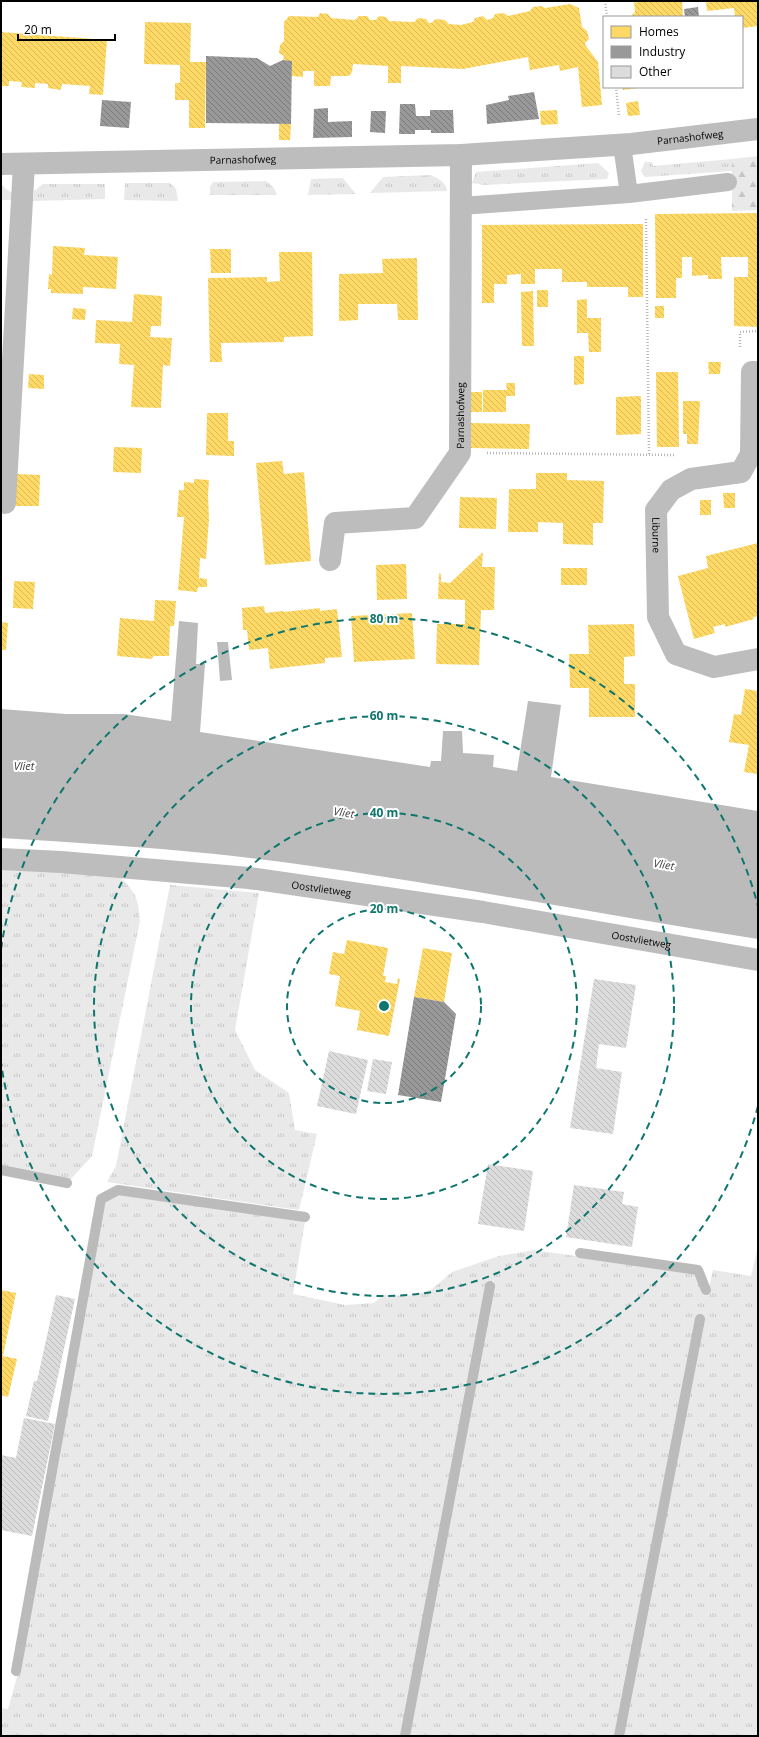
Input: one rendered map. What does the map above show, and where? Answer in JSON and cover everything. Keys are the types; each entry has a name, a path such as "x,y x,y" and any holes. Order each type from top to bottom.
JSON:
{"street":[{"name":"Parnashofweg","path":"1,164 461,155 622,145 758,129"},
{"name":"Parnashofweg","path":"330,560 335,523 415,518 460,453 461,155"},
{"path":"5,503 24,164"},
{"name":"Liburne","path":"758,372 752,372 751,454 741,472 691,479 671,490 656,510 658,617 676,654 714,667 758,659"},
{"name":"Oostvlietweg","path":"1,859 61,862 249,878 483,912 758,960"}],"lane":[{"path":"622,145 637,193"},
{"path":"461,206 637,193 728,182"}],"path":[{"path":"605,1 607,16"},
{"path":"637,193 649,454"},
{"path":"746,350 740,350 740,332 758,331"},
{"path":"460,453 678,455"}],"green space":[{"path":"758,156 758,210 732,211 732,159"},
{"path":"732,159 732,171 645,177 641,171 645,162 652,162 653,166"},
{"path":"598,163 609,173 607,179 484,185 472,183 476,172"},
{"path":"431,175 444,183 447,191 370,193 383,177"},
{"path":"343,178 356,194 308,195 311,179"},
{"path":"266,181 274,188 277,195 210,195 210,187 213,182"},
{"path":"125,183 170,183 176,189 178,201 124,200"},
{"path":"43,184 105,184 105,199 33,201 34,191"},
{"path":"1,185 12,193 15,200 1,200"},
{"path":"1,868 119,876 133,891 137,901 140,921 92,1156 70,1180 1,1166"},
{"path":"170,885 259,893 235,1030 255,1070 289,1093 295,1130 317,1134 299,1210 107,1182 116,1166"},
{"path":"119,1194 305,1221 293,1294 345,1305 374,1303 383,1295 408,1296 431,1290 452,1272 499,1256 534,1250 695,1273 707,1296 713,1270 751,1276 758,1247 758,1736 407,1736 494,1280 486,1288 403,1736 1,1736 1,1708 8,1709 18,1673 103,1202"}],"water":[{"name":"Vliet","path":"179,621 198,623 196,664 205,664 200,732 430,767 431,761 441,761 443,731 462,731 463,753 494,755 493,767 517,771 528,701 561,705 551,777 758,811 758,939 419,882 283,862 162,849 1,838 1,709 66,714 124,714 171,721"},
{"path":"217,642 228,642 232,680 220,681"}],"building: Homes":[{"path":"634,1 682,1 683,16 631,16 635,12"},
{"path":"706,1 758,1 758,26 743,28 743,16 735,16 734,8 707,11"},
{"path":"570,4 579,8 582,27 587,31 589,39 585,43 586,46 598,62 602,105 582,107 578,67 560,71 559,65 530,70 528,57 463,69 401,66 401,83 388,83 388,66 353,64 352,72 349,76 331,76 330,86 314,86 314,71 303,71 303,77 292,76 292,62 283,60 284,56 279,53 280,45 284,41 284,22 289,16 318,17 320,13 328,14 331,18 355,20 359,16 367,16 370,20 376,20 379,16 386,17 389,21 414,22 418,18 426,19 429,23 436,19 445,20 449,24 461,25 473,22 475,18 483,16 487,20 493,18 495,14 504,13 508,16 530,11 533,7 541,6 545,8"},
{"path":"145,22 191,23 190,62 206,62 205,128 189,128 189,100 175,100 175,83 180,83 180,65 144,64"},
{"path":"1,32 107,40 103,95 89,94 90,86 62,84 61,90 48,88 48,84 35,83 35,88 21,87 22,82 9,81 9,86 1,86"},
{"path":"622,88 638,88 623,90"},
{"path":"638,101 640,115 628,116 626,103"},
{"path":"557,110 558,124 541,125 540,111"},
{"path":"279,124 291,124 290,140 279,140"},
{"path":"758,213 758,327 734,326 734,277 748,277 748,257 721,257 722,279 708,279 708,275 692,276 692,257 682,257 682,278 676,278 676,298 656,298 655,214"},
{"path":"643,224 643,297 628,297 628,287 587,287 587,282 562,282 562,269 535,269 535,284 521,284 521,274 507,275 507,284 494,284 494,303 482,303 482,225"},
{"path":"53,246 85,248 84,255 118,257 116,289 83,287 83,294 51,293 51,289 48,289 49,274 52,275"},
{"path":"210,249 231,249 231,273 211,273"},
{"path":"279,252 312,252 313,336 284,337 284,342 221,343 222,362 210,362 208,278 267,277 267,282 280,281"},
{"path":"417,258 418,320 398,320 397,304 358,304 358,320 339,321 339,274 383,273 382,259"},
{"path":"537,290 548,290 548,307 537,307"},
{"path":"533,291 534,346 522,346 521,292"},
{"path":"134,294 162,296 161,326 151,326 150,337 172,338 170,366 163,365 161,408 131,407 134,365 119,364 120,344 95,343 96,320 132,322"},
{"path":"587,299 587,318 601,318 601,352 589,352 588,333 577,333 577,300"},
{"path":"655,306 664,306 664,318 655,318"},
{"path":"73,308 86,309 85,320 72,319"},
{"path":"574,356 584,356 584,384 574,385"},
{"path":"708,362 721,362 720,374 709,374"},
{"path":"656,372 678,372 679,447 657,447"},
{"path":"29,374 44,375 44,389 28,388"},
{"path":"506,383 515,383 515,396 506,396 506,412 483,412 483,390 507,390"},
{"path":"470,392 482,392 482,412 470,412"},
{"path":"641,396 641,434 616,435 616,397"},
{"path":"683,401 700,401 698,444 687,444 687,434 683,434"},
{"path":"207,413 228,413 228,441 234,441 234,456 206,455"},
{"path":"471,423 530,424 529,449 471,448"},
{"path":"114,447 142,448 141,473 113,472"},
{"path":"282,461 284,474 304,472 311,561 265,565 256,463"},
{"path":"536,473 567,473 567,480 604,481 603,523 593,523 593,545 563,544 563,523 538,522 538,532 508,532 509,489 536,489"},
{"path":"16,474 40,475 39,506 15,506"},
{"path":"194,479 209,480 209,519 206,559 200,558 199,578 207,579 207,587 198,587 197,592 178,590 184,517 177,517 179,490 184,490 184,482 194,483"},
{"path":"723,493 735,493 735,508 724,508"},
{"path":"460,497 497,498 496,529 459,528"},
{"path":"700,500 711,500 711,515 700,515"},
{"path":"758,543 758,616 753,617 754,619 725,627 725,624 713,627 715,633 694,639 678,576 708,568 706,556"},
{"path":"483,552 482,567 495,567 494,610 481,610 479,665 436,664 437,624 465,624 465,600 438,599 439,573 441,574 441,582 450,583"},
{"path":"406,564 407,599 377,600 376,565"},
{"path":"561,568 587,568 587,585 561,585"},
{"path":"14,581 35,582 33,609 13,608"},
{"path":"155,600 176,601 174,626 170,626 169,656 153,656 152,659 117,656 120,618 154,621"},
{"path":"264,606 265,613 282,610 283,612 302,610 302,608 303,610 320,608 320,611 337,609 342,657 325,658 325,663 270,669 268,648 249,650 247,630 243,630 242,608"},
{"path":"412,613 415,659 354,662 351,616"},
{"path":"1,622 8,623 6,650 1,650"},
{"path":"634,624 635,656 624,657 624,684 635,684 635,717 589,717 589,688 570,688 569,654 589,654 588,625"},
{"path":"745,689 758,691 758,774 744,772 749,745 729,742 734,714 741,715"},
{"path":"347,940 388,948 383,976 386,976 385,982 397,984 398,978 400,979 389,1036 357,1030 360,1011 335,1006 340,976 329,974 333,952 344,954"},
{"path":"423,948 452,953 444,1002 414,997"},
{"path":"1,1290 16,1293 3,1356 17,1359 8,1397 1,1395"}],"building: Industry":[{"path":"698,7 699,16 685,16 684,9"},
{"path":"206,56 257,58 270,66 283,60 292,61 291,124 206,123"},
{"path":"534,92 539,119 487,124 486,105 509,100 508,96"},
{"path":"102,100 131,102 129,128 100,126"},
{"path":"400,104 415,104 416,116 430,116 430,110 453,110 454,133 431,133 431,130 415,130 415,134 399,134"},
{"path":"328,108 328,122 352,121 352,137 313,138 314,109"},
{"path":"371,111 386,111 385,133 370,132"},
{"path":"414,997 444,1002 456,1014 441,1102 398,1095"}],"building: Other":[{"path":"594,979 636,985 626,1048 599,1044 596,1068 622,1072 613,1134 570,1128"},
{"path":"329,1051 368,1060 356,1114 317,1106"},
{"path":"373,1059 392,1062 386,1094 367,1091"},
{"path":"488,1164 533,1171 524,1231 478,1224"},
{"path":"574,1185 624,1192 622,1204 638,1207 632,1247 566,1237"},
{"path":"56,1295 75,1299 48,1421 26,1416 34,1381 37,1381"},
{"path":"24,1418 55,1424 32,1536 1,1530 1,1455 16,1458"}],"waterway":[{"path":"1,1170 67,1183"},
{"path":"16,1671 101,1199 118,1190 305,1217"},
{"path":"580,1253 698,1270 706,1290"},
{"path":"405,1736 490,1286"},
{"path":"619,1736 700,1319"}]}
